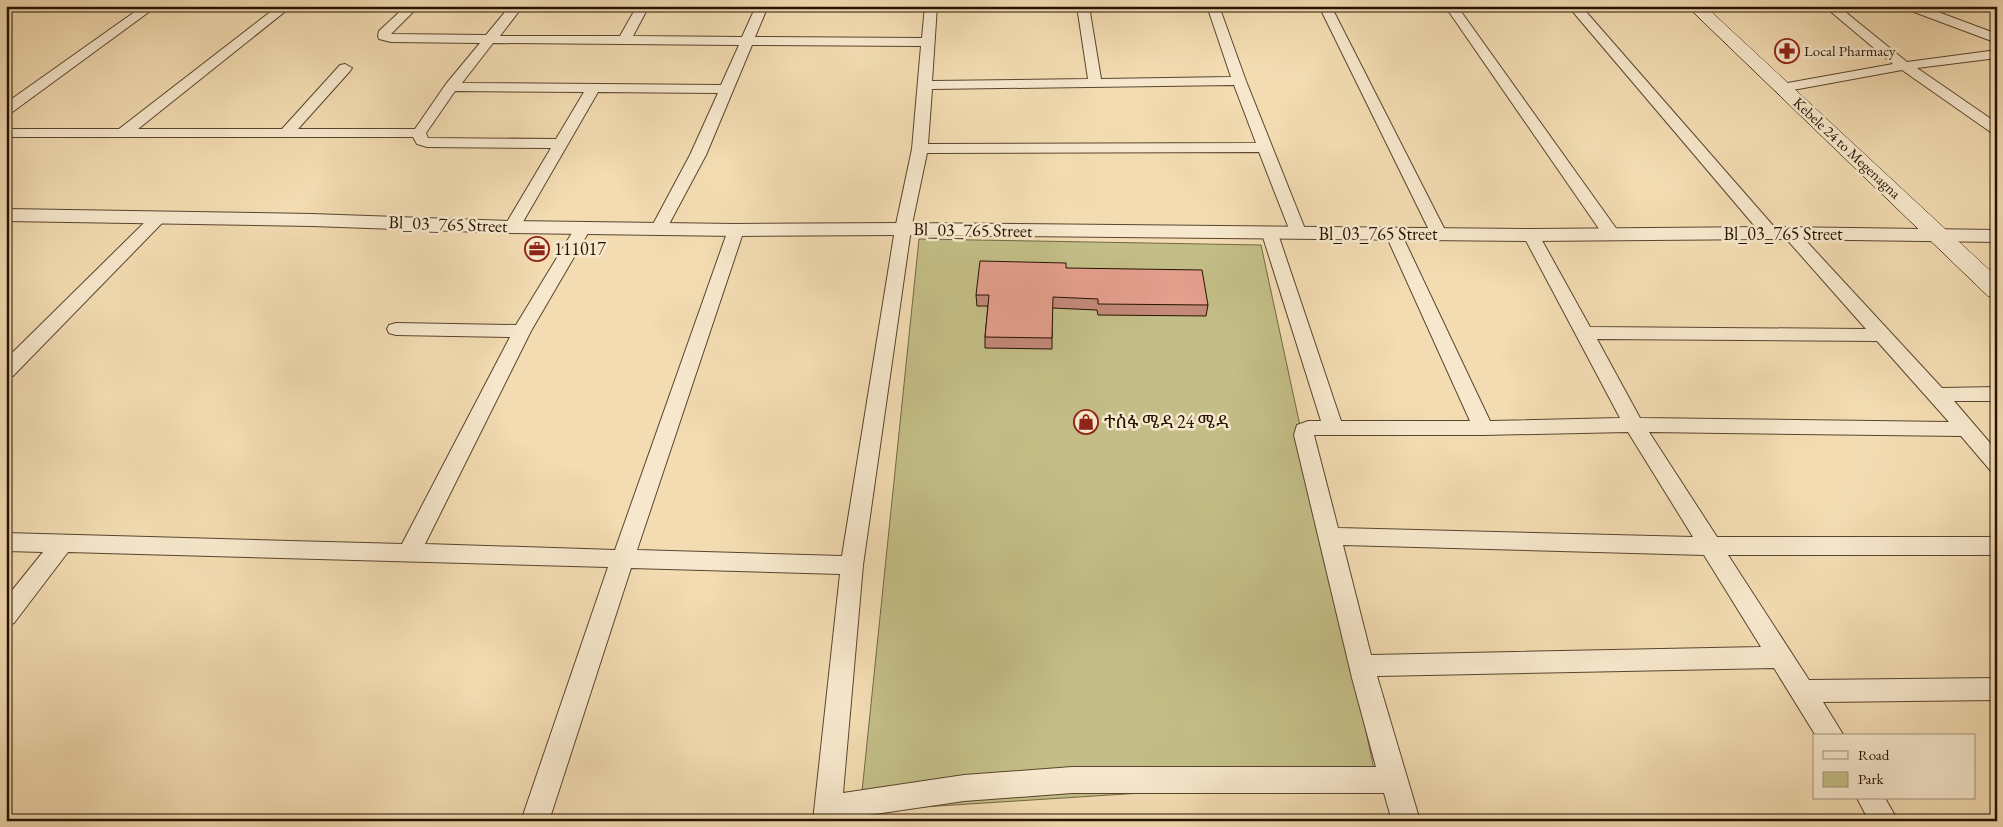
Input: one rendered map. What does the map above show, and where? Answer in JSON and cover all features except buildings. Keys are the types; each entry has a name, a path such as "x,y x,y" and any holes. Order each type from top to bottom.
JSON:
{"main road":[{"name":"Kebele 24 to Megenagna","path":"1696,6 1997,291"}],"street":[{"path":"6,110 151,6"},
{"path":"124,132 286,6"},
{"path":"413,6 384,36 391,38 927,42"},
{"path":"419,133 451,87 518,6"},
{"path":"624,40 644,6"},
{"path":"659,228 698,155 762,6"},
{"path":"931,6 920,149 903,228 852,565 828,814 964,788 1072,780 1392,780"},
{"path":"1083,6 1095,82"},
{"path":"1213,6 1239,82 1299,234"},
{"path":"1325,6 1439,234"},
{"path":"1451,6 1612,235"},
{"path":"1574,6 1770,233"},
{"path":"1830,6 1904,66 1997,130"},
{"path":"1910,6 1997,39"},
{"path":"1782,88 1904,66 1994,56"},
{"path":"286,133 345,68"},
{"path":"925,85 1239,82"},
{"path":"451,87 725,89"},
{"path":"512,227 594,87"},
{"path":"6,133 419,133"},
{"path":"419,133 422,141 427,143 561,144"},
{"path":"920,149 1265,148"},
{"name":"Bl_03_765 Street","path":"6,215 322,220 512,227 736,230 903,228 1270,234 1612,235 1770,233 1997,236"},
{"path":"6,371 159,217"},
{"path":"409,553 522,331 583,228"},
{"path":"535,821 736,230"},
{"path":"1392,233 1483,428"},
{"path":"1270,234 1334,429"},
{"path":"1790,234 1937,394 1997,465"},
{"path":"1531,235 1634,425 1830,734"},
{"path":"396,329 522,331"},
{"path":"1584,333 1882,335"},
{"path":"1937,394 1997,394"},
{"path":"1406,821 1392,780 1329,536 1304,430 1308,428 1483,428 1634,425 1966,429"},
{"path":"1329,536 1712,546 1997,546"},
{"path":"6,542 61,545 852,565"},
{"path":"6,616 61,545"},
{"path":"1363,666 1782,657"},
{"path":"1803,691 1997,689"},
{"path":"1871,800 1884,821"}],"green space":[{"path":"919,239 1261,245 1376,778 860,811"}],"place":[{"name":"Local Pharmacy","path":"1787,51"},
{"name":"111017","path":"537,249"},
{"name":"ተስፋ ሜዳ 24 ሜዳ","path":"1086,422"}]}
